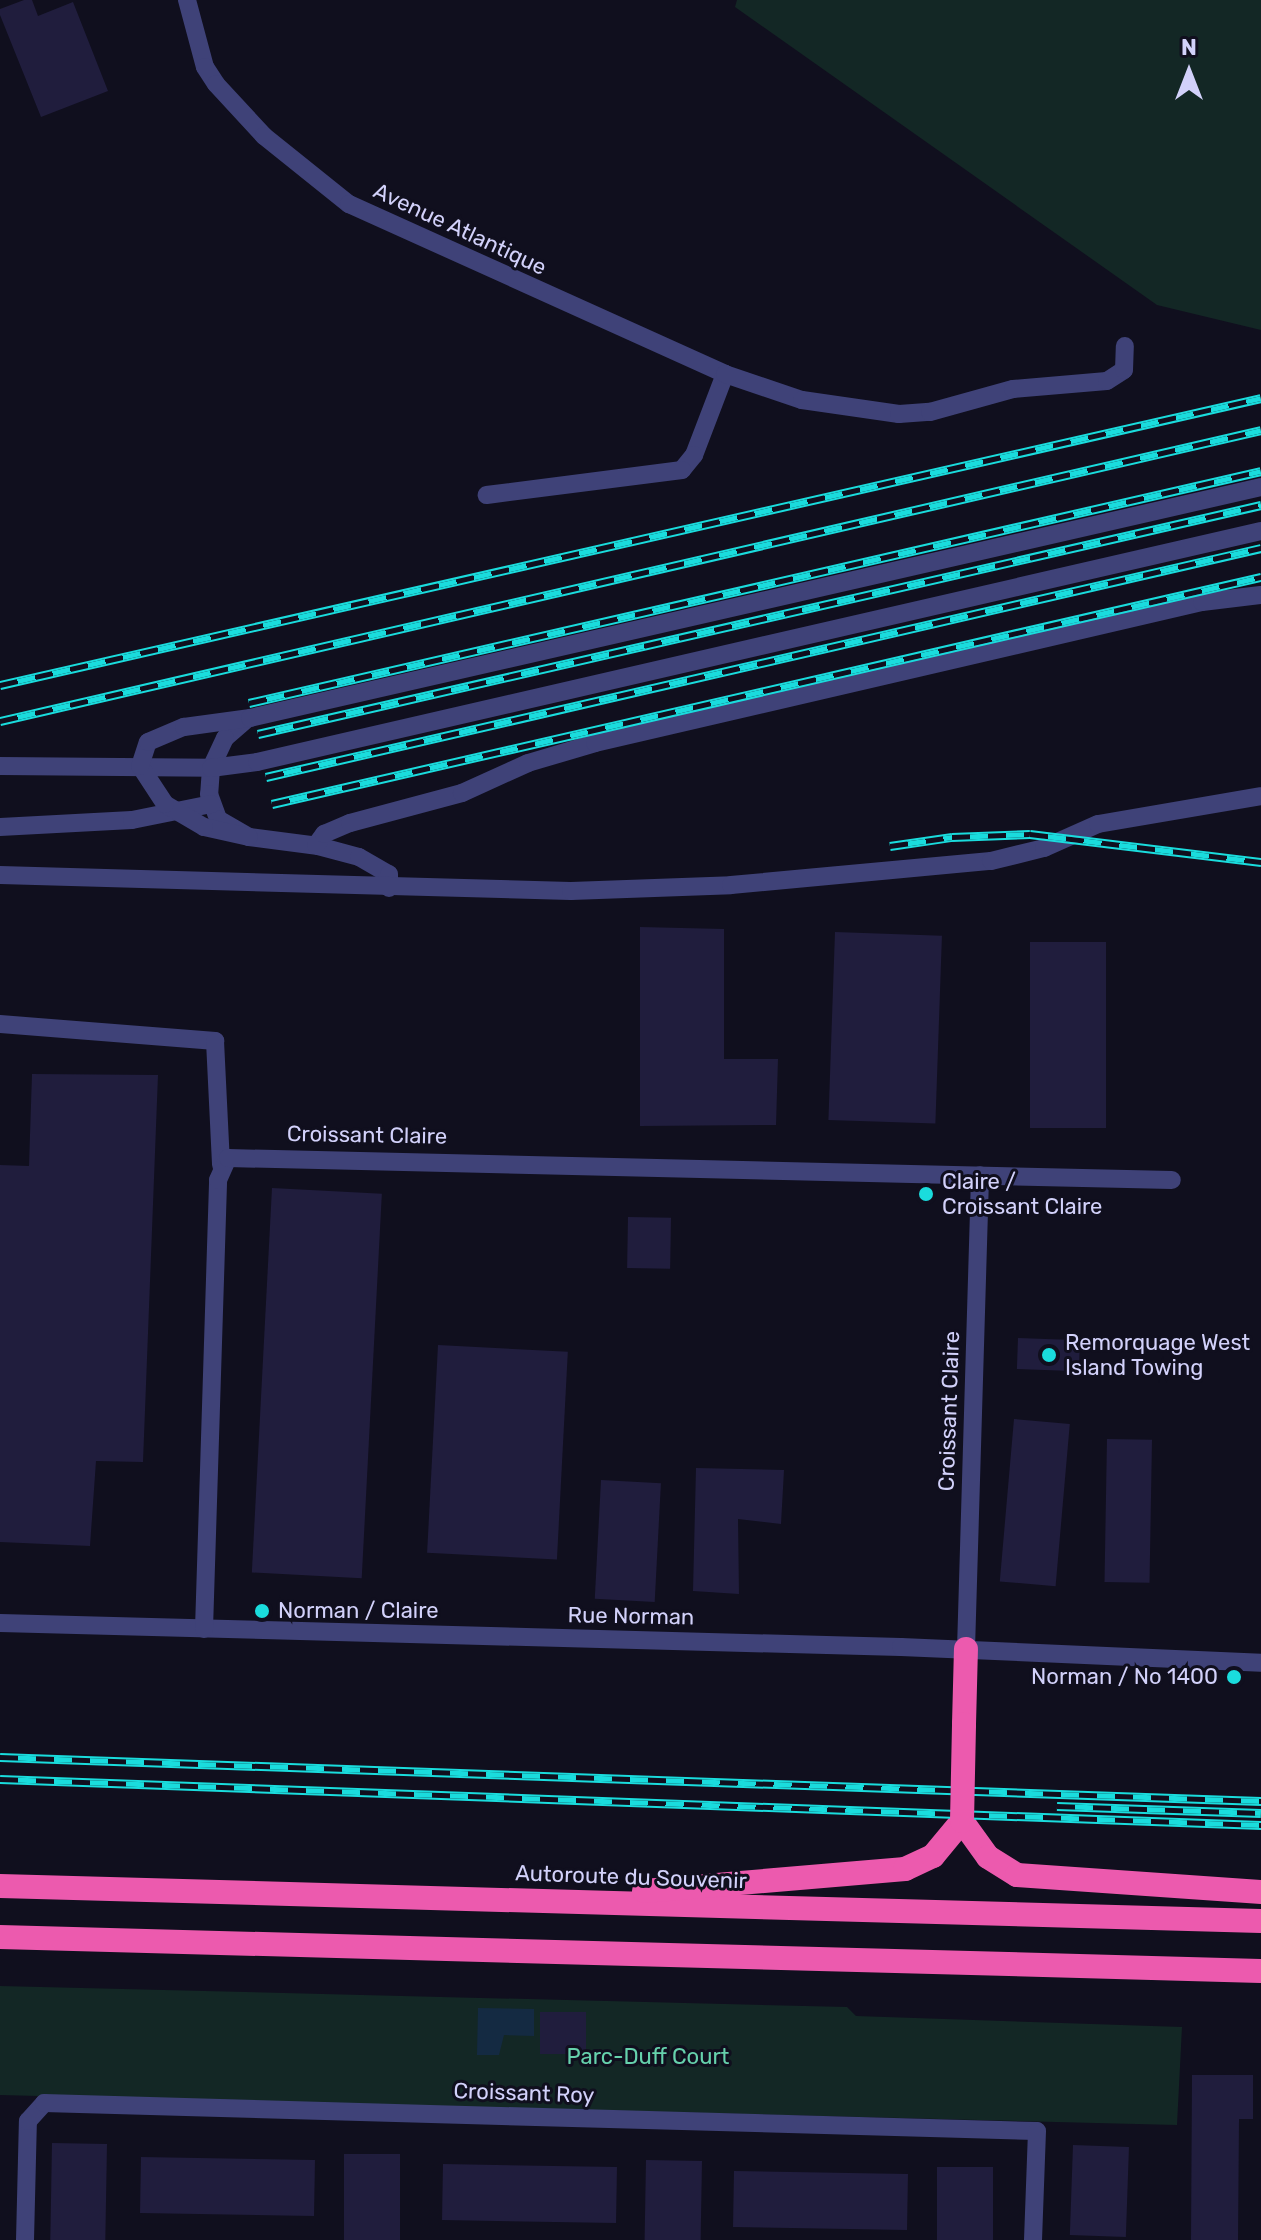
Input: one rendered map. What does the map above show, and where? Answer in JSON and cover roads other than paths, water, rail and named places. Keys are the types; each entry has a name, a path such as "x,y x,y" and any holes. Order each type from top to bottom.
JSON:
{"highway":[{"path":"966,1649 962,1827 996,1864 1017,1875 1261,1892"},
{"path":"538,1900 905,1869 933,1856 962,1827"},
{"name":"Autoroute du Souvenir","path":"0,1886 1261,1921"},
{"path":"0,1937 1261,1971"}],"street":[{"name":"Avenue Atlantique","path":"187,0 205,67 216,84 264,136 349,204 725,374 802,400 899,414 930,412 1013,389 1107,381 1124,370 1125,346"},
{"path":"487,495 676,473 694,455 725,374"},
{"path":"389,888 389,874 378,866 316,845 219,832 176,813 156,796 140,766 143,748 156,735 250,718 1261,487"},
{"path":"0,766 211,768 257,762 1261,531"},
{"path":"316,845 324,834 350,823 462,793 528,763 595,743 1202,602 1261,595"},
{"path":"249,837 225,827 211,804 211,768 231,730 250,718"},
{"path":"0,875 571,891 844,878 1021,855 1098,824 1261,796"},
{"path":"0,827 176,813 211,804"},
{"path":"0,1024 215,1041 221,1165 204,1629"},
{"name":"Croissant Claire","path":"221,1165 228,1158 245,1156 1172,1180"},
{"name":"Croissant Claire","path":"966,1649 980,1175"},
{"name":"Rue Norman","path":"0,1623 966,1649 1261,1663"},
{"name":"Croissant Roy","path":"25,2240 28,2121 44,2103 1037,2131 1033,2240"}],"water":[{"path":"478,2008 534,2009 534,2036 504,2035 499,2055 477,2055"}],"railway":[{"path":"0,685 1261,398"},
{"path":"0,721 1261,430"},
{"path":"249,703 1261,471"},
{"path":"258,734 1261,505"},
{"path":"266,777 1261,548"},
{"path":"272,804 1261,577"},
{"path":"890,846 952,837 1030,834 1261,862"},
{"path":"0,1757 1261,1801"},
{"path":"0,1779 1261,1825"},
{"path":"1057,1806 1261,1813"}],"place":[{"name":"Claire / Croissant Claire","path":"926,1194"},
{"name":"Remorquage West Island Towing","path":"1049,1355"},
{"name":"Norman / Claire","path":"262,1611"},
{"name":"Norman / No 1400","path":"1234,1677"}],"park label":[{"name":"Parc-Duff Court","path":"648,2057"}]}
